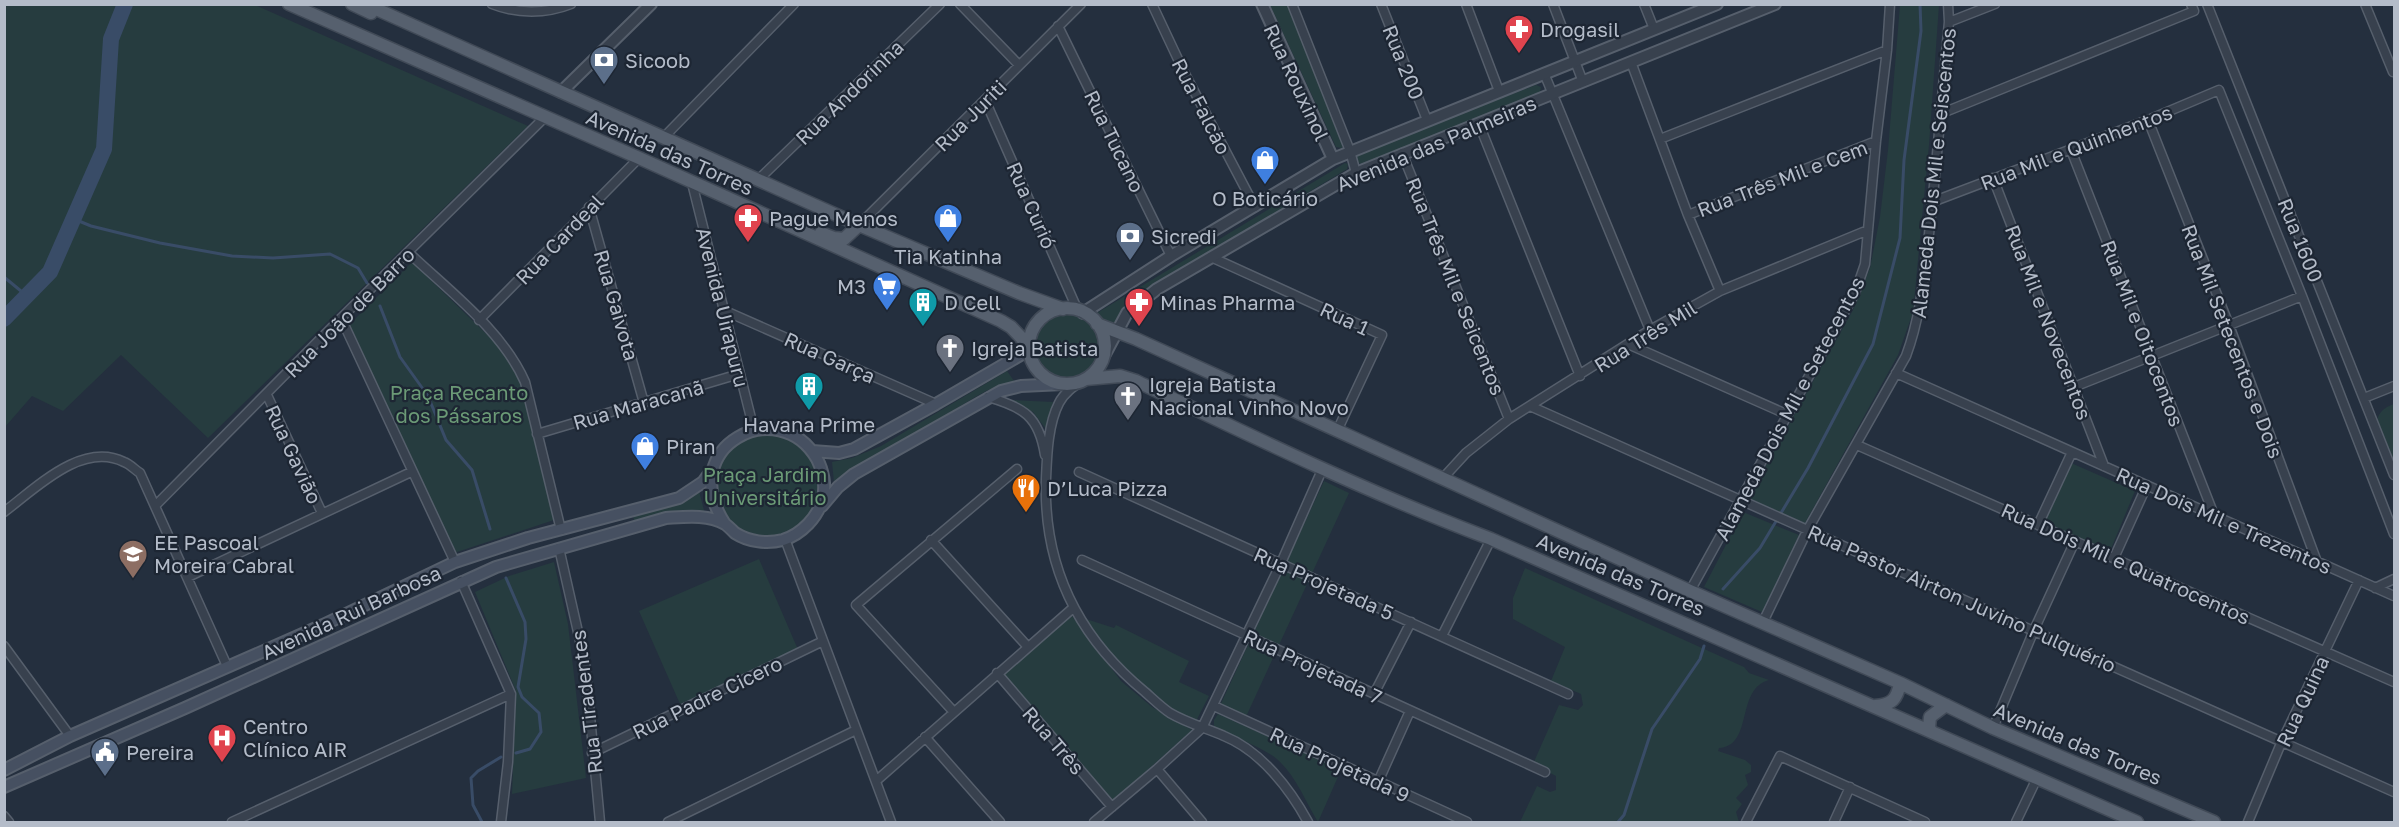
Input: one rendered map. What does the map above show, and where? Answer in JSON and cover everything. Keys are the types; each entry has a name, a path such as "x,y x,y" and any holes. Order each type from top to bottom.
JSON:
{"main road":[{"name":"Avenida das Torres","path":"289,4 1001,321 1011,327 1029,348"},
{"path":"319,18 320,4"},
{"path":"352,4 413,32 440,38"},
{"name":"Avenida das Torres","path":"365,4 859,225 1019,293 1064,309"},
{"path":"750,208 769,208 834,238 844,239 859,225"},
{"path":"818,511 824,486 819,462 812,451 798,438 769,429 754,430 739,436 727,445 718,457 712,471 710,490 714,508 725,524 741,536 772,542 799,533 810,523 838,487 854,474 988,397 1021,386 1063,384 1084,380 1100,365 1104,356 1102,334 1097,324 1081,312 1064,309 1054,311 1039,321 1034,328 1029,348 1034,366 1040,373 1054,382 1063,384"},
{"name":"Avenida das Torres","path":"1097,324 1900,683 1993,728 2214,822"},
{"path":"812,451 839,453 854,449 936,404 1029,348"},
{"name":"Avenida das Torres","path":"1084,380 1120,376 1136,381 1322,470 1491,539 2138,822"},
{"name":"Avenida Rui Barbosa","path":"4,770 70,736 323,625 455,562 498,547 679,498 698,486 712,471"},
{"name":"Avenida Rui Barbosa","path":"4,786 185,708 496,567 666,518 695,517 725,524"},
{"path":"1874,707 1893,702 1900,683"},
{"path":"1932,732 1929,728 1930,717 1946,705"},
{"path":"57,762 49,760 47,754 50,749 103,722"},
{"path":"4,786 36,766 35,760 28,758"}],"street":[{"path":"492,4 520,11 542,11 571,4"},
{"path":"561,92 651,4"},
{"path":"663,138 794,4"},
{"name":"Rua Andorinha","path":"758,180 940,4"},
{"path":"960,4 1019,65"},
{"name":"Rua Juriti","path":"859,225 1081,4"},
{"name":"Rua Falcão","path":"1152,4 1184,72 1255,207"},
{"name":"Rua Rouxinol","path":"1262,4 1333,159"},
{"path":"1292,4 1350,152 1356,173"},
{"name":"Rua 200","path":"1381,4 1427,120"},
{"path":"1466,4 1499,91"},
{"path":"1553,4 1583,82"},
{"path":"1644,4 1654,29"},
{"name":"Avenida das Palmeiras","path":"1081,312 1333,159 1717,4"},
{"name":"Avenida das Palmeiras","path":"1104,356 1127,313 1157,289 1356,173 1775,4"},
{"name":"Alameda Dois Mil e Setecentos","path":"1690,591 1855,292 1865,264 1890,4"},
{"name":"Alameda Dois Mil e Seiscentos","path":"1808,529 1906,356 1918,323 1949,22 1948,4"},
{"path":"1949,22 1995,4"},
{"name":"Rua 1600","path":"2207,4 2394,475"},
{"path":"2365,4 2394,73"},
{"path":"1940,114 2192,8"},
{"name":"Rua Tucano","path":"1058,26 1171,256"},
{"path":"1660,139 1887,50"},
{"path":"1632,62 1688,215 1720,291"},
{"path":"1544,73 1650,330"},
{"name":"Rua Mil e Quinhentos","path":"1932,202 2148,120 2219,90 2302,296"},
{"name":"Rua Curió","path":"985,100 1081,312"},
{"name":"Rua João de Barro","path":"155,506 544,118"},
{"name":"Rua Mil Setecentos e Dois","path":"2148,120 2229,325 2317,561"},
{"path":"1479,124 1580,376"},
{"name":"Rua Três Mil e Cem","path":"1688,215 1876,141"},
{"name":"Rua Mil e Oitocentos","path":"2071,150 2214,515"},
{"name":"Rua Três Mil e Seicentos","path":"1402,153 1509,419"},
{"name":"Rua Cardeal","path":"479,320 639,158"},
{"name":"Rua Mil e Novecentos","path":"1993,178 2104,466"},
{"name":"Avenida Uirapuru","path":"692,183 754,430"},
{"name":"Rua Gaivota","path":"589,207 644,403"},
{"name":"Rua Três Mil","path":"1443,478 1466,453 1509,419 1650,330 1720,291 1868,230"},
{"path":"408,252 479,320 517,366 525,382 561,530"},
{"name":"Rua 1","path":"1211,257 1382,335 1337,431"},
{"path":"2074,387 2302,296 2394,534"},
{"name":"Rua Garça","path":"723,310 936,404"},
{"path":"341,318 455,562"},
{"path":"1628,345 1786,414"},
{"name":"Rua Dois Mil e Trezentos","path":"1896,373 2394,596"},
{"name":"Rua Maracanã","path":"537,434 739,375"},
{"path":"1084,380 1068,391 1059,403 1047,465 1048,528 1062,585 1073,608 1096,644 1127,678 1170,712 1202,728 1226,736 1255,756 1281,781 1308,822"},
{"path":"2364,398 2394,386"},
{"name":"Rua Gavião","path":"267,395 321,513"},
{"path":"988,397 1014,405 1027,412 1040,433 1047,465"},
{"name":"Rua Pastor Airton Juvino Pulquério","path":"1530,406 2394,792"},
{"name":"Rua Dois Mil e Quatrocentos","path":"1857,445 2394,682"},
{"path":"2038,525 2072,452"},
{"path":"4,512 73,462 97,456 124,461 140,473 227,666"},
{"path":"953,711 856,605 1017,469"},
{"path":"1094,822 1157,770 1202,728 1281,563 1322,470"},
{"path":"188,577 411,472"},
{"name":"Rua Projetada 5","path":"1079,472 1568,694"},
{"path":"2114,558 2147,485"},
{"path":"1763,622 1808,529"},
{"path":"785,539 890,822"},
{"path":"1442,636 1491,539"},
{"path":"931,540 1028,647"},
{"path":"1993,728 2034,630 2075,541"},
{"name":"Rua Tiradentes","path":"559,548 585,663 600,822"},
{"name":"Rua Projetada 7","path":"1082,560 1545,772"},
{"path":"2375,588 2394,579"},
{"name":"Rua Quina","path":"2248,822 2282,741 2359,580"},
{"path":"461,581 511,694 508,762 501,822"},
{"path":"876,781 1073,608"},
{"path":"1374,694 1412,622"},
{"name":"Rua Padre Cicero","path":"592,753 823,641"},
{"path":"4,646 70,736"},
{"name":"Rua Três","path":"997,673 1112,807"},
{"path":"232,822 511,694"},
{"name":"Rua Projetada 9","path":"1214,706 1467,822"},
{"path":"1378,782 1410,711"},
{"path":"668,822 856,730"},
{"path":"925,737 1000,822"},
{"path":"1746,822 1780,756 1925,822"},
{"path":"1157,770 1202,822"},
{"path":"2016,822 2037,778"},
{"path":"1834,822 1851,787"},
{"path":"4,816 9,822"}],"green space":[{"path":"5,4 255,5 528,126 208,438 121,355 63,411 32,396 5,427"},
{"path":"1270,5 1288,5 1343,144 1342,148 1336,147"},
{"path":"1900,5 1939,5 1929,145 1913,312 1898,355 1805,523 1748,498 1853,310 1870,268 1880,217 1888,150"},
{"path":"1536,85 1541,87 1540,92 1520,105 1362,164 1354,161 1354,155 1370,148"},
{"path":"1345,163 1348,164 1347,169 1145,291 1114,323 1092,316"},
{"name":"Praça Recanto dos Pássaros","path":"412,262 503,350 521,381 557,519 454,553 349,325"},
{"path":"1059,314 1071,314 1083,319 1093,329 1098,347 1096,360 1083,375 1071,380 1059,380 1047,375 1037,365 1032,353 1032,341 1037,329 1047,319"},
{"path":"1007,371 1017,385 988,390 834,483 832,462 852,458 881,446"},
{"path":"1010,400 1053,402 1046,429 1033,412"},
{"path":"2394,404 2394,473 2376,426 2381,412"},
{"name":"Praça Jardim Universitário","path":"766,434 786,438 803,449 814,466 818,486 814,506 803,523 786,534 766,538 746,534 729,523 718,506 714,486 718,466 729,449 746,438"},
{"path":"2071,463 2135,491 2108,556 2043,526"},
{"path":"1324,481 1349,493 1244,721 1218,710"},
{"path":"699,491 705,514 635,524 633,516 678,504"},
{"path":"1743,512 1799,535 1762,612 1704,587"},
{"path":"759,559 799,652 680,704 639,611"},
{"path":"554,562 568,624 586,778 512,794 516,691 475,592 509,576"},
{"path":"1525,568 1744,667 1749,673 1769,680 1759,685 1752,694 1737,738 1730,745 1719,748 1718,751 1745,760 1751,765 1751,772 1745,775 1748,785 1736,798 1742,804 1736,812 1739,822 1520,822 1537,786 1550,792 1556,790 1556,776 1533,764 1559,705 1578,710 1583,705 1581,694 1551,681 1565,647 1513,619 1513,598"},
{"path":"1072,616 1121,681 1152,707 1192,730 1113,801 1003,674"},
{"path":"1083,618 1114,628 1116,625 1189,661 1179,682 1209,696 1195,723 1164,707 1119,667"},
{"path":"1218,714 1341,770 1318,822 1293,778 1280,762 1260,748 1217,729 1214,726 1214,720"}],"waterway":[{"path":"4,319 50,272 104,149 111,39 125,4"},
{"path":"1723,589 1760,548 1808,468 1873,344 1900,238 1904,160 1921,31 1920,4"},
{"path":"74,219 91,226 160,243 232,256 273,258 330,254 358,268 367,283"},
{"path":"4,277 27,296"},
{"path":"380,306 400,357 428,396 446,440 472,470 490,529"},
{"path":"506,578 525,622 526,639 518,687 522,697 539,713 541,732 530,749 516,753"},
{"path":"1618,822 1624,815 1652,729 1700,659 1704,646"},
{"path":"482,822 473,805 471,778 501,757"}],"place":[{"name":"Drogasil","path":"1519,54"},
{"name":"Sicoob","path":"604,86"},
{"name":"O Boticário","path":"1265,186"},
{"name":"Pague Menos","path":"748,244"},
{"name":"Tia Katinha","path":"948,244"},
{"name":"Sicredi","path":"1130,262"},
{"name":"M3","path":"887,312"},
{"name":"D Cell","path":"923,328"},
{"name":"Minas Pharma","path":"1139,328"},
{"name":"Igreja Batista","path":"950,374"},
{"name":"Havana Prime","path":"809,412"},
{"name":"Igreja Batista Nacional Vinho Novo","path":"1128,422"},
{"name":"Piran","path":"645,472"},
{"name":"D’Luca Pizza","path":"1026,514"},
{"name":"EE Pascoal Moreira Cabral","path":"133,580"},
{"name":"Centro Clínico AIR","path":"222,764"},
{"name":"Pereira","path":"105,778"}]}
